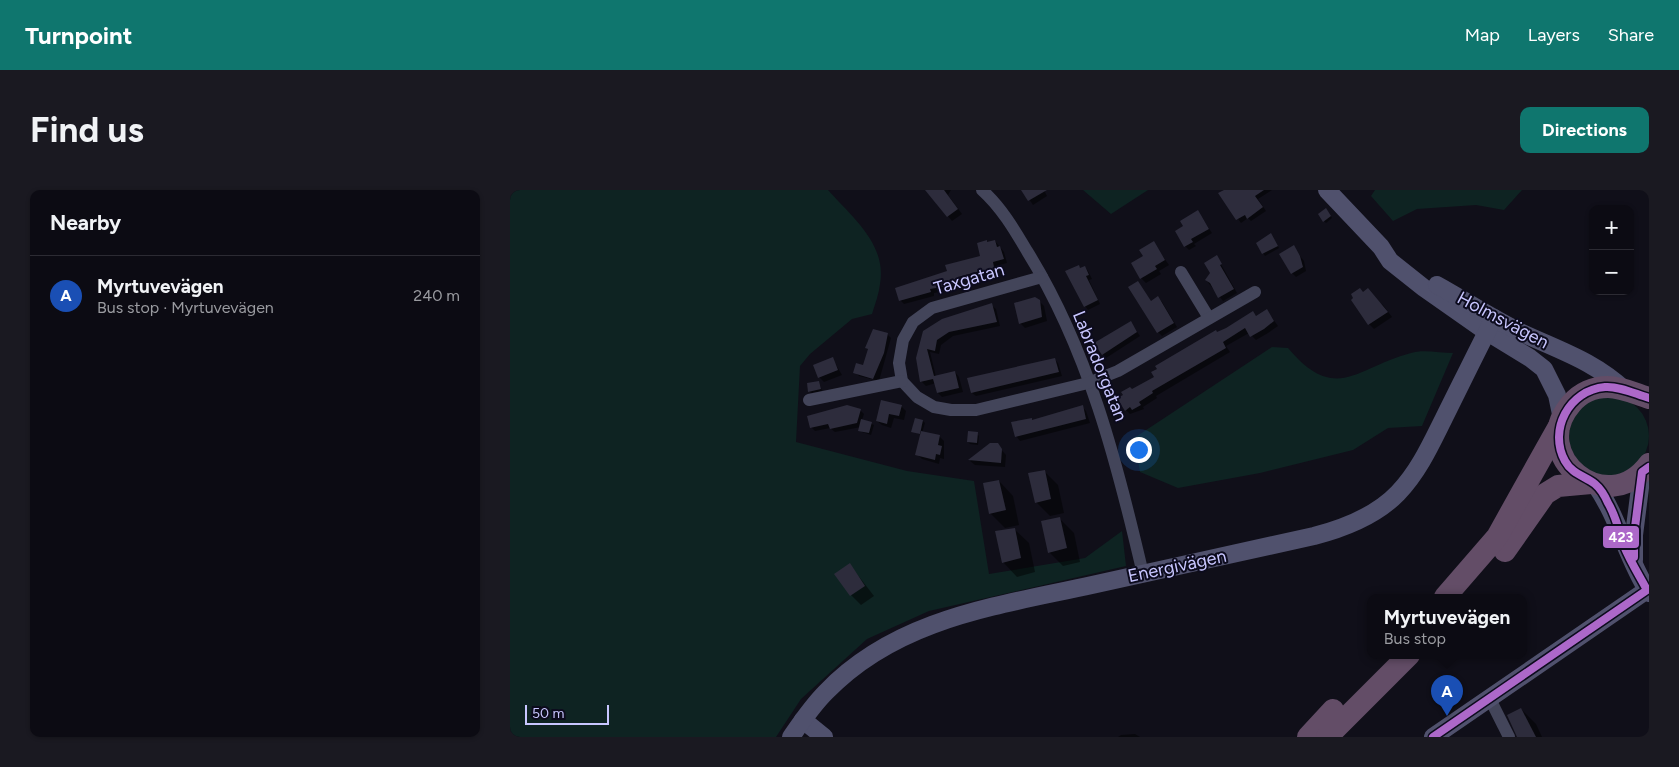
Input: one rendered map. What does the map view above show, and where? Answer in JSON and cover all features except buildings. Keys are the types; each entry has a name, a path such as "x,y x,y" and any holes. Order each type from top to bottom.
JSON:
{"highway":[{"path":"1448,594 1497,537 1572,402 1588,391 1607,387 1635,394 1649,410"},
{"path":"1561,422 1559,446 1564,460 1578,476 1593,483"},
{"path":"1468,594 1501,557 1545,494 1558,486 1593,483 1612,486 1623,484 1646,468"},
{"path":"1308,737 1384,659"},
{"path":"1327,737 1405,659"}],"street":[{"name":"Labradorgatan","path":"982,190 996,202 1042,277 1065,321 1109,438 1143,574"},
{"name":"Holmsvägen","path":"1328,190 1381,247 1395,255 1490,325 1544,369 1557,395 1561,422"},
{"path":"1180,272 1209,318"},
{"name":"Taxgatan","path":"902,381 899,363 903,340 912,322 932,308 1042,277"},
{"path":"809,400 902,381 917,397 934,407 950,410 976,410 1088,383 1118,371 1255,292"},
{"name":"Holmsvägen","path":"1490,325 1595,365 1635,394"},
{"name":"Energivägen","path":"791,737 827,690 858,664 892,642 930,624 986,608 1341,528 1379,509 1397,494 1413,476 1428,453 1490,325"},
{"path":"1634,566 1634,535 1646,468"},
{"path":"1433,737 1489,697 1648,591 1626,552 1612,510 1593,483"},
{"path":"1489,697 1509,737"},
{"path":"803,720 824,737"}],"green space":[{"path":"510,190 828,190 857,221 873,244 881,270 880,284 872,314 852,319 810,354 800,366 796,442 907,471 974,481 989,574 1085,558 1122,531 1126,566 929,611 867,639 801,699 776,737 510,737"},
{"path":"1083,190 1148,190 1111,214"},
{"path":"1375,190 1522,190 1504,210 1476,205 1417,209 1393,221 1371,196"},
{"path":"1272,347 1288,348 1305,365 1320,375 1334,378 1361,373 1392,359 1416,352 1453,353 1422,426 1388,428 1353,450 1260,473 1178,488 1140,472 1134,438"},
{"path":"1609,396 1624,399 1637,408 1646,421 1649,436 1646,451 1637,464 1624,473 1609,476 1594,473 1581,464 1572,451 1569,436 1572,421 1581,408 1594,399"}],"transit line":[{"name":"423","path":"1433,737 1647,590 1626,552 1615,518 1604,495 1595,484 1575,472 1568,465 1560,449 1559,437 1565,413 1581,395 1592,390 1605,387 1616,388 1649,398"},
{"name":"423","path":"1634,557 1634,535 1642,472 1649,467"}],"place":[{"name":"Myrtuvevägen","path":"1447,716"}]}
